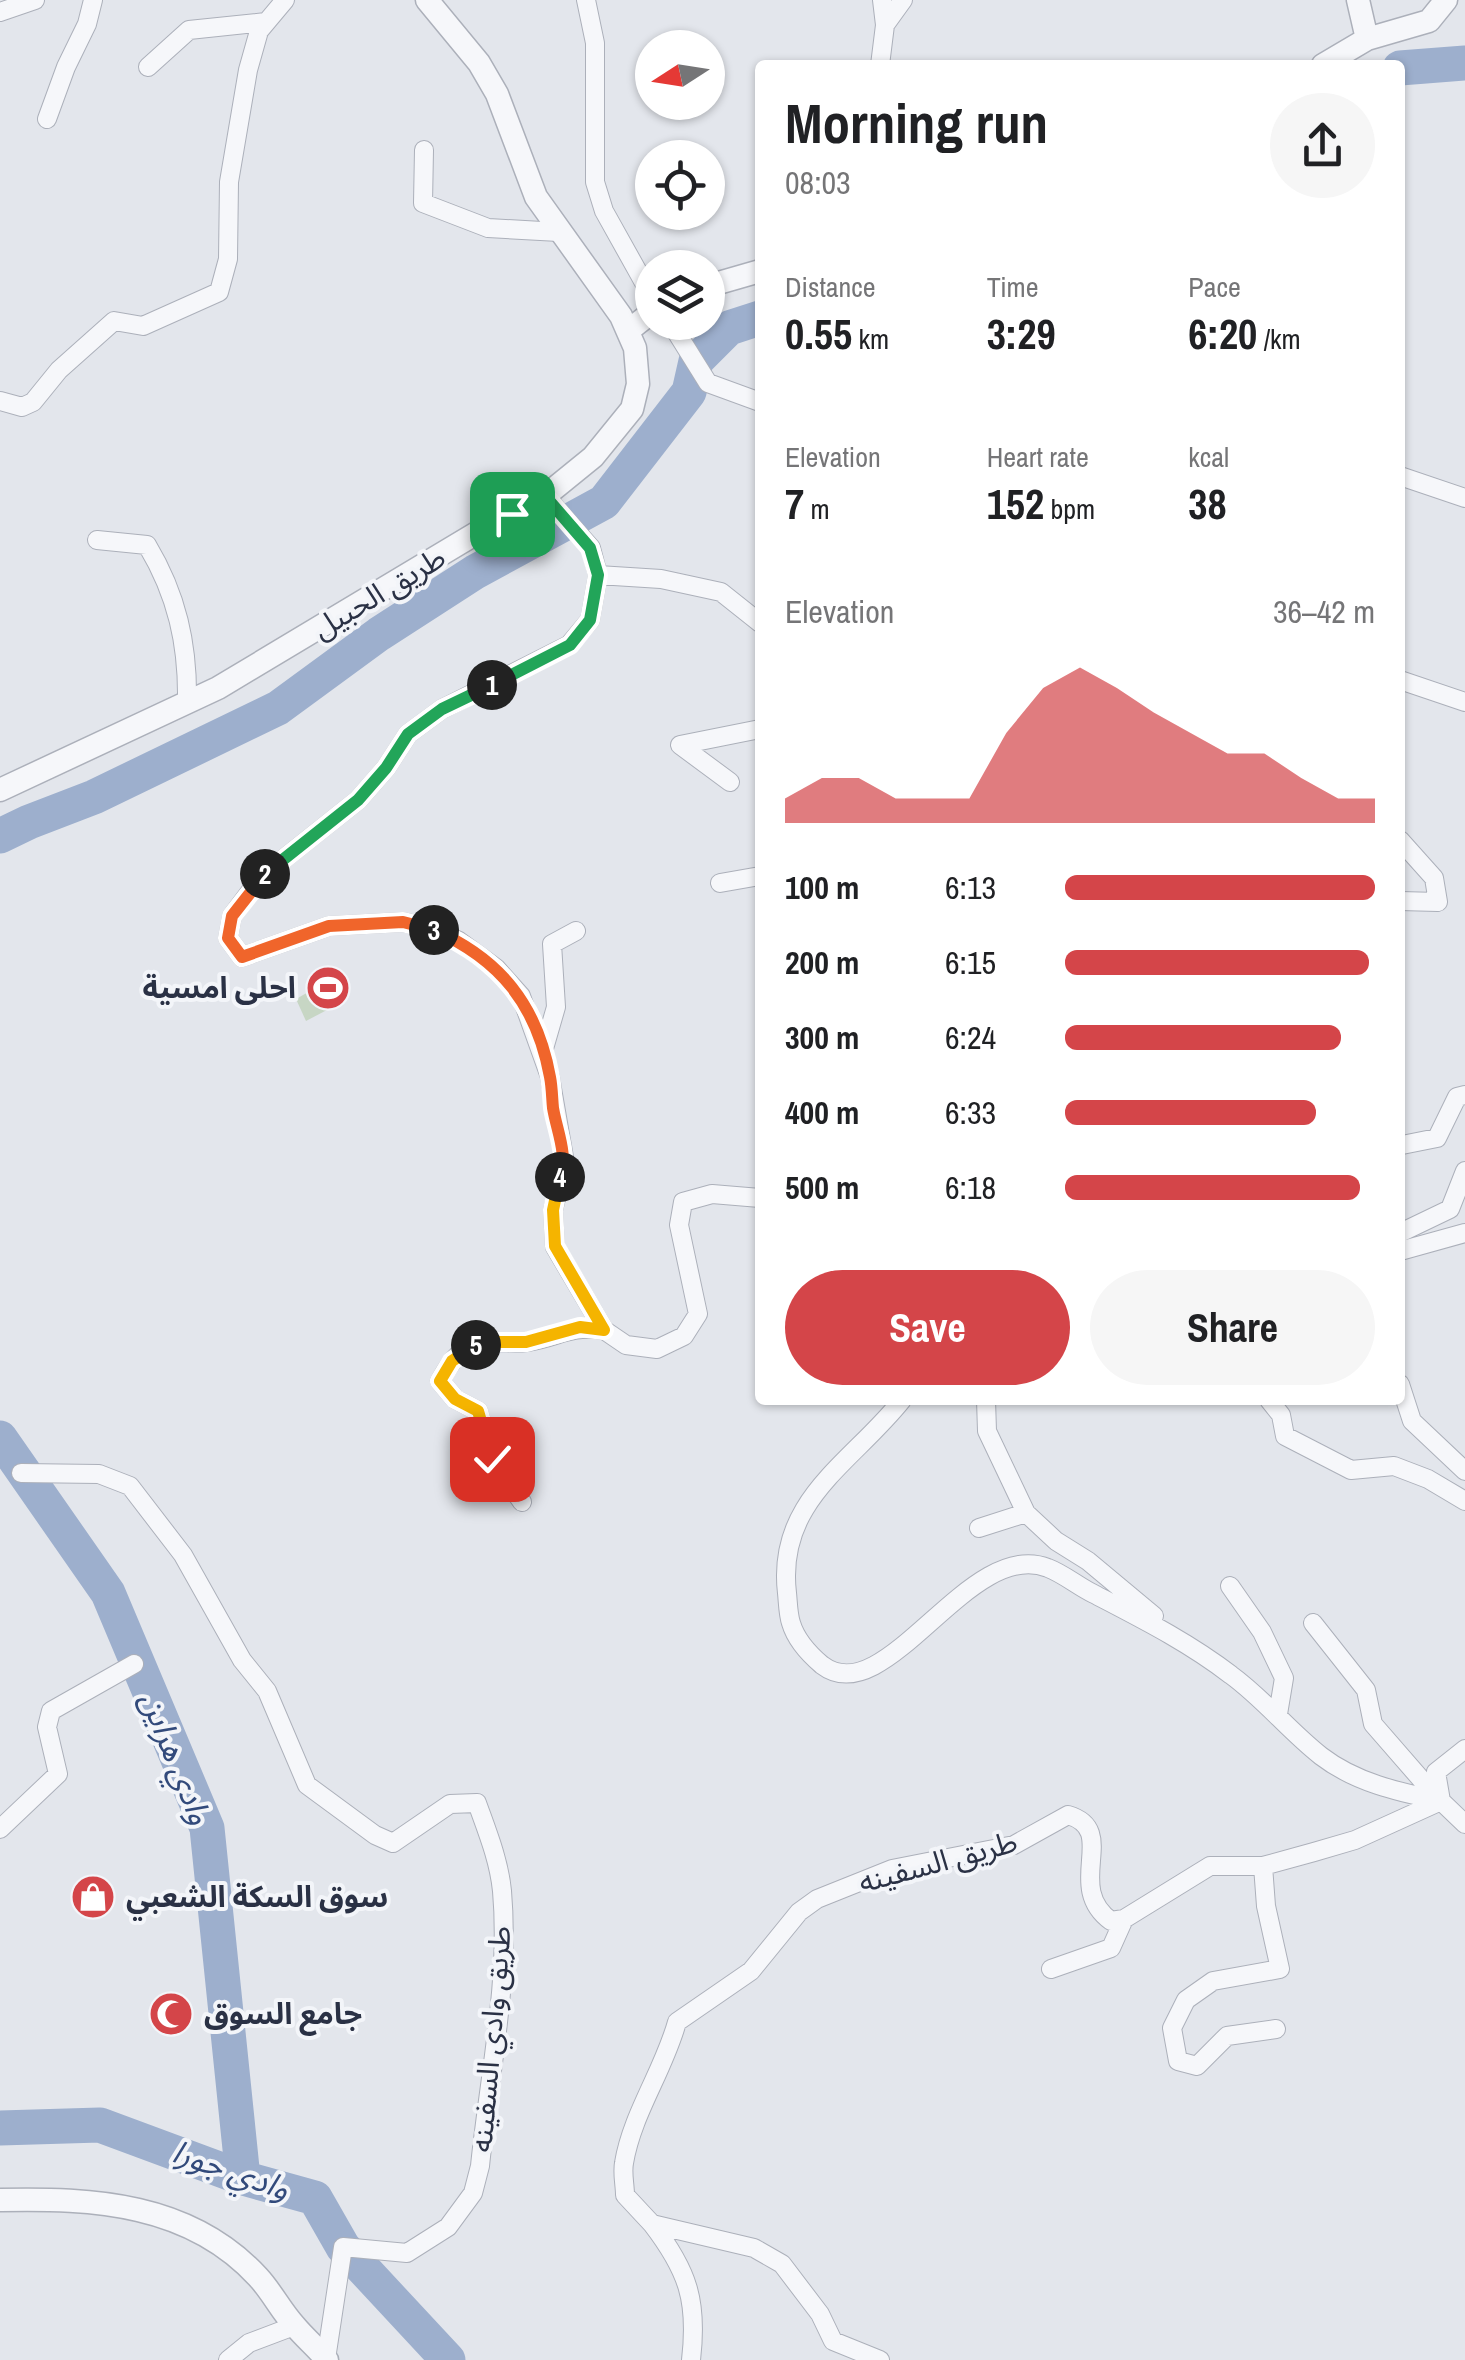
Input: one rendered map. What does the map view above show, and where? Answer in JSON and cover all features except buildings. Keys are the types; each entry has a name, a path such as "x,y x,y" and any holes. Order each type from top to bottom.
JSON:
{"street":[{"path":"0,12 35,0"},
{"path":"47,119 87,24 93,0"},
{"path":"0,401 22,407 33,402 59,370 114,321 143,326 220,292 228,259 229,182 248,70 260,31 285,0"},
{"name":"طريق الحبيل","path":"0,790 253,668 545,496 593,457 632,409 638,384 635,348 622,316 536,197 497,94 478,63 427,0"},
{"path":"586,0 595,43 595,182 604,212 635,267"},
{"path":"881,60 885,25 882,0"},
{"path":"885,25 903,0"},
{"path":"1358,0 1367,39"},
{"path":"1331,60 1367,39 1429,20 1446,0"},
{"path":"148,67 189,30 266,22"},
{"path":"424,150 423,203 488,228 559,232"},
{"path":"725,281 755,273"},
{"path":"628,331 635,325"},
{"path":"681,340 708,383 755,400"},
{"path":"1405,478 1465,498"},
{"path":"545,496 590,548 598,575 590,620 570,645 442,709 408,734 358,800 253,886 232,916 228,938 242,957 329,926 403,922 459,941 496,968 521,996 543,1052 565,1162 553,1210 555,1246 604,1330 626,1345 657,1349 684,1336 698,1314 679,1226 683,1202 712,1194 755,1198"},
{"path":"97,540 146,545 165,576 188,658 187,702"},
{"path":"598,575 660,579 721,592 755,619"},
{"path":"1405,682 1465,702"},
{"path":"730,782 680,746 755,729"},
{"path":"1405,846 1434,878 1438,902 1405,901"},
{"path":"720,883 755,877"},
{"path":"543,1052 556,1007 552,944 576,931"},
{"path":"1405,1144 1437,1138 1457,1097 1465,1094"},
{"path":"1405,1230 1450,1208 1465,1170"},
{"path":"1405,1250 1465,1233"},
{"path":"522,1502 492,1459 478,1411 455,1399 440,1381 452,1361 470,1347 526,1342 580,1327 604,1330"},
{"path":"1405,1399 1412,1420 1465,1471"},
{"path":"897,1405 819,1486 796,1522 784,1568 791,1624 808,1654 832,1672 856,1675 884,1660 998,1570 1024,1562 1048,1568 1177,1636"},
{"path":"986,1405 987,1430 1026,1513 1056,1542 1088,1561 1177,1636 1234,1676 1322,1757 1381,1788 1441,1802"},
{"path":"1274,1405 1281,1415 1285,1436 1296,1444 1351,1470 1394,1466 1409,1471 1465,1501"},
{"name":"طريق وادي السفينه","path":"21,1473 99,1474 130,1486 183,1555 242,1660 266,1691 307,1784 375,1835 393,1843 450,1804 476,1802 494,1848 502,1890 501,1964 480,2166 473,2192 448,2228 406,2252 343,2248 327,2359"},
{"path":"978,1528 1026,1513"},
{"path":"1230,1586 1262,1632 1284,1678 1278,1714"},
{"path":"1313,1623 1366,1690 1373,1724 1465,1824"},
{"path":"0,1829 58,1774 47,1727 51,1710 134,1664"},
{"path":"1441,1802 1436,1772 1465,1749"},
{"path":"1050,1969 1112,1948 1124,1918 1210,1866 1263,1866 1355,1840 1441,1802"},
{"name":"طريق السفينه","path":"691,2360 695,2326 691,2289 675,2254 625,2195 624,2164 637,2122 669,2051 676,2022 751,1971 799,1912 817,1899 892,1869 1014,1846 1068,1815 1081,1819 1094,1840 1088,1885 1100,1912 1111,1921 1124,1918"},
{"path":"1263,1866 1266,1906 1280,1969 1213,1980 1186,2000 1172,2028 1178,2061 1196,2066 1227,2036 1276,2029"},
{"path":"0,2200 90,2201 140,2208 184,2225 220,2244 258,2276 294,2326 327,2359"},
{"path":"652,2224 754,2248 782,2264 820,2314 833,2341 880,2360"},
{"path":"228,2360 249,2343 294,2326"}],"green space":[{"name":"احلى امسية","path":"335,977 346,1000 306,1021 296,999"}],"waterway":[{"path":"1405,68 1465,63"},
{"path":"0,836 94,797 278,708 379,634 475,572 604,502 689,392 696,361 729,328 755,320"},
{"name":"وادي هراين","path":"0,1438 108,1593 207,1828 243,2178"},
{"name":"وادي جورا","path":"0,2128 100,2125 243,2178 315,2198 343,2247 448,2360"}],"place":[{"name":"احلى امسية","path":"328,988"},
{"name":"سوق السكة الشعبي","path":"93,1897"},
{"name":"جامع السوق","path":"171,2014"}],"route":[{"path":"492,1459 478,1411 455,1399 440,1381 452,1361 470,1347 526,1342 580,1327 604,1330 555,1246 553,1210 565,1162 550,1077 521,996 496,968 459,941 403,922 329,926 242,957 228,938 232,916 262,876 358,800 408,734 442,709 570,645 590,620 598,575 590,548 545,496 512,514"}]}
